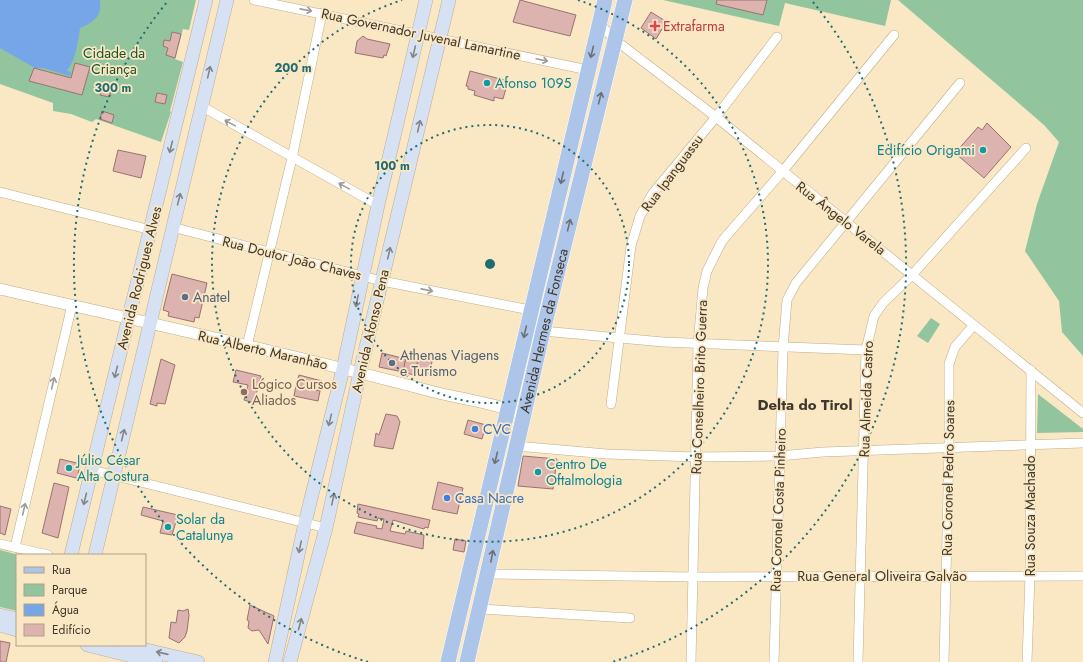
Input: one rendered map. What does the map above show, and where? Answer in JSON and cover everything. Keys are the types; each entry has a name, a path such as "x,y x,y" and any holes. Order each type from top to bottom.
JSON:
{"main road":[{"name":"Avenida Rodrigues Alves","path":"95,554 196,125 227,0"},
{"name":"Avenida Afonso Pena","path":"275,662 305,523 343,369 378,205 426,0"},
{"name":"Avenida Afonso Pena","path":"290,662 326,528 360,372 449,0"},
{"name":"Avenida Hermes da Fonseca","path":"448,662 530,310 605,0"},
{"name":"Avenida Hermes da Fonseca","path":"467,662 489,574 516,446 543,331 614,39 625,0"},
{"name":"Avenida Rodrigues Alves","path":"71,554 144,260 149,225 178,119 205,5"},
{"path":"205,5 212,16 223,14"},
{"path":"178,119 186,116 193,120 196,125"},
{"path":"149,225 165,214 173,225"},
{"path":"144,260 146,264 151,266 158,266 164,262"},
{"path":"0,615 16,619"},
{"path":"0,625 16,630"},
{"path":"91,646 156,662"},
{"path":"121,653 198,662"}],"street":[{"name":"Rua Governador Juvenal Lamartine","path":"254,0 418,33 588,70"},
{"path":"247,346 268,253 292,158 322,13"},
{"name":"Rua Ângelo Varela","path":"599,23 614,39 716,117 782,172 1083,413"},
{"name":"Rua Conselheiro Brito Guerra","path":"691,662 698,344 703,288 707,271 713,256 722,241 782,172 894,35"},
{"name":"Rua Ipanguassu","path":"611,404 631,246 640,216 653,193 716,117 777,37"},
{"name":"Rua Coronel Costa Pinheiro","path":"774,662 783,348 786,310 790,291 960,83"},
{"path":"201,106 378,205"},
{"name":"Rua Almeida Castro","path":"858,662 866,350 874,316 883,303 912,275 1026,148"},
{"path":"0,192 149,225"},
{"name":"Rua Doutor João Chaves","path":"173,225 268,253 382,281 530,310"},
{"name":"Rua Alberto Maranhão","path":"0,289 360,372 451,396 508,409 517,412 523,417"},
{"path":"15,547 72,305"},
{"name":"Rua Coronel Pedro Soares","path":"944,662 949,447 949,364 955,347 973,326"},
{"path":"543,331 619,339 698,344 866,350"},
{"name":"Rua Souza Machado","path":"1027,662 1030,576 1031,370"},
{"path":"516,446 607,454 696,457 779,456 864,450 1083,443"},
{"path":"92,470 326,528"},
{"path":"0,544 44,554"},
{"name":"Rua General Oliveira Galvão","path":"489,574 693,577 946,575 1083,576"},
{"path":"480,609 630,618"}],"green space":[{"name":"Cidade da Criança","path":"0,0 196,0 189,30 183,29 175,59 183,62 170,111 171,112 161,142 96,119 92,122 71,114 53,111 53,103 0,84"},
{"path":"663,0 891,0 885,26 785,3 779,26"},
{"path":"898,0 1083,0 1083,356 1062,332 1059,301 1025,251 1037,204 1059,142 1044,125"},
{"path":"931,318 940,324 928,343 917,336"},
{"path":"1038,394 1083,429 1083,432 1037,433"},
{"path":"0,550 16,554 16,611 0,607"}],"water":[{"path":"0,0 100,0 100,11 96,18 80,28 75,56 67,71 71,72 70,76 43,68 35,68 0,48"}],"building":[{"path":"520,0 576,15 570,36 513,22"},
{"path":"717,0 767,0 763,15 716,4"},
{"name":"Extrafarma","path":"651,12 670,24 666,30 662,29 656,39 641,28"},
{"path":"172,32 181,34 175,58 166,55 168,48 163,46 164,40 170,41"},
{"path":"363,36 367,39 390,44 386,56 384,55 383,58 355,53 357,41"},
{"path":"75,63 90,67 82,95 29,81 34,68 71,78"},
{"name":"Afonso 1095","path":"470,71 508,81 503,99 494,97 494,101 474,95 475,91 468,89 468,86 466,86"},
{"path":"102,88 111,91 109,97 100,95"},
{"path":"157,93 167,95 165,104 155,102"},
{"path":"102,111 114,115 112,123 100,119"},
{"name":"Edifício Origami","path":"987,123 1011,147 984,178 955,153 978,127 982,130"},
{"path":"118,150 146,156 141,178 113,171"},
{"name":"Anatel","path":"172,274 207,283 199,318 195,317 194,322 168,316 169,312 163,310"},
{"name":"Athenas Viagens e Turismo","path":"382,353 406,359 403,372 379,367"},
{"path":"419,355 433,358 429,374 415,371"},
{"path":"406,357 418,360 414,375 403,372"},
{"path":"161,359 175,365 165,404 157,403 157,406 150,404"},
{"path":"236,370 261,376 254,403 244,400 248,385 233,382"},
{"path":"299,375 322,381 320,391 296,385"},
{"path":"296,385 320,391 318,401 294,396"},
{"path":"386,414 397,416 400,422 393,449 374,446 376,433 379,435"},
{"name":"CVC","path":"468,420 486,425 482,439 464,434"},
{"name":"Centro De Oftalmologia","path":"523,456 557,459 553,489 518,486"},
{"name":"Júlio César Alta Costura","path":"60,459 81,464 78,473 82,474 80,479 57,473"},
{"name":"Casa Nacre","path":"438,482 463,488 457,514 432,509"},
{"path":"54,483 69,487 58,538 42,533"},
{"path":"358,504 430,520 428,528 425,527 424,529 393,520 390,531 405,534 406,531 424,535 423,549 354,533 357,522 377,526 376,528 382,529 384,519 378,518 377,521 358,517"},
{"path":"0,506 11,509 5,535 0,533"},
{"name":"Solar da Catalunya","path":"143,507 178,515 172,535 160,533 163,521 141,515"},
{"path":"455,539 466,541 464,552 453,550"},
{"path":"250,605 274,616 268,644 259,630 252,631 248,628 249,621 247,620"},
{"path":"188,609 189,615 187,631 185,637 179,643 169,638 171,622 176,623 178,610 183,611"},
{"path":"0,641 10,643 6,662 0,662"}],"place":[{"name":"Extrafarma","path":"655,26"},
{"name":"Afonso 1095","path":"487,83"},
{"name":"Edifício Origami","path":"983,150"},
{"name":"Anatel","path":"185,297"},
{"name":"Athenas Viagens e Turismo","path":"392,363"},
{"name":"Lógico Cursos Aliados","path":"244,392"},
{"name":"CVC","path":"475,429"},
{"name":"Júlio César Alta Costura","path":"69,468"},
{"name":"Centro De Oftalmologia","path":"538,472"},
{"name":"Casa Nacre","path":"447,498"},
{"name":"Solar da Catalunya","path":"168,527"}],"district":[{"name":"Delta do Tirol","path":"805,405"}]}
